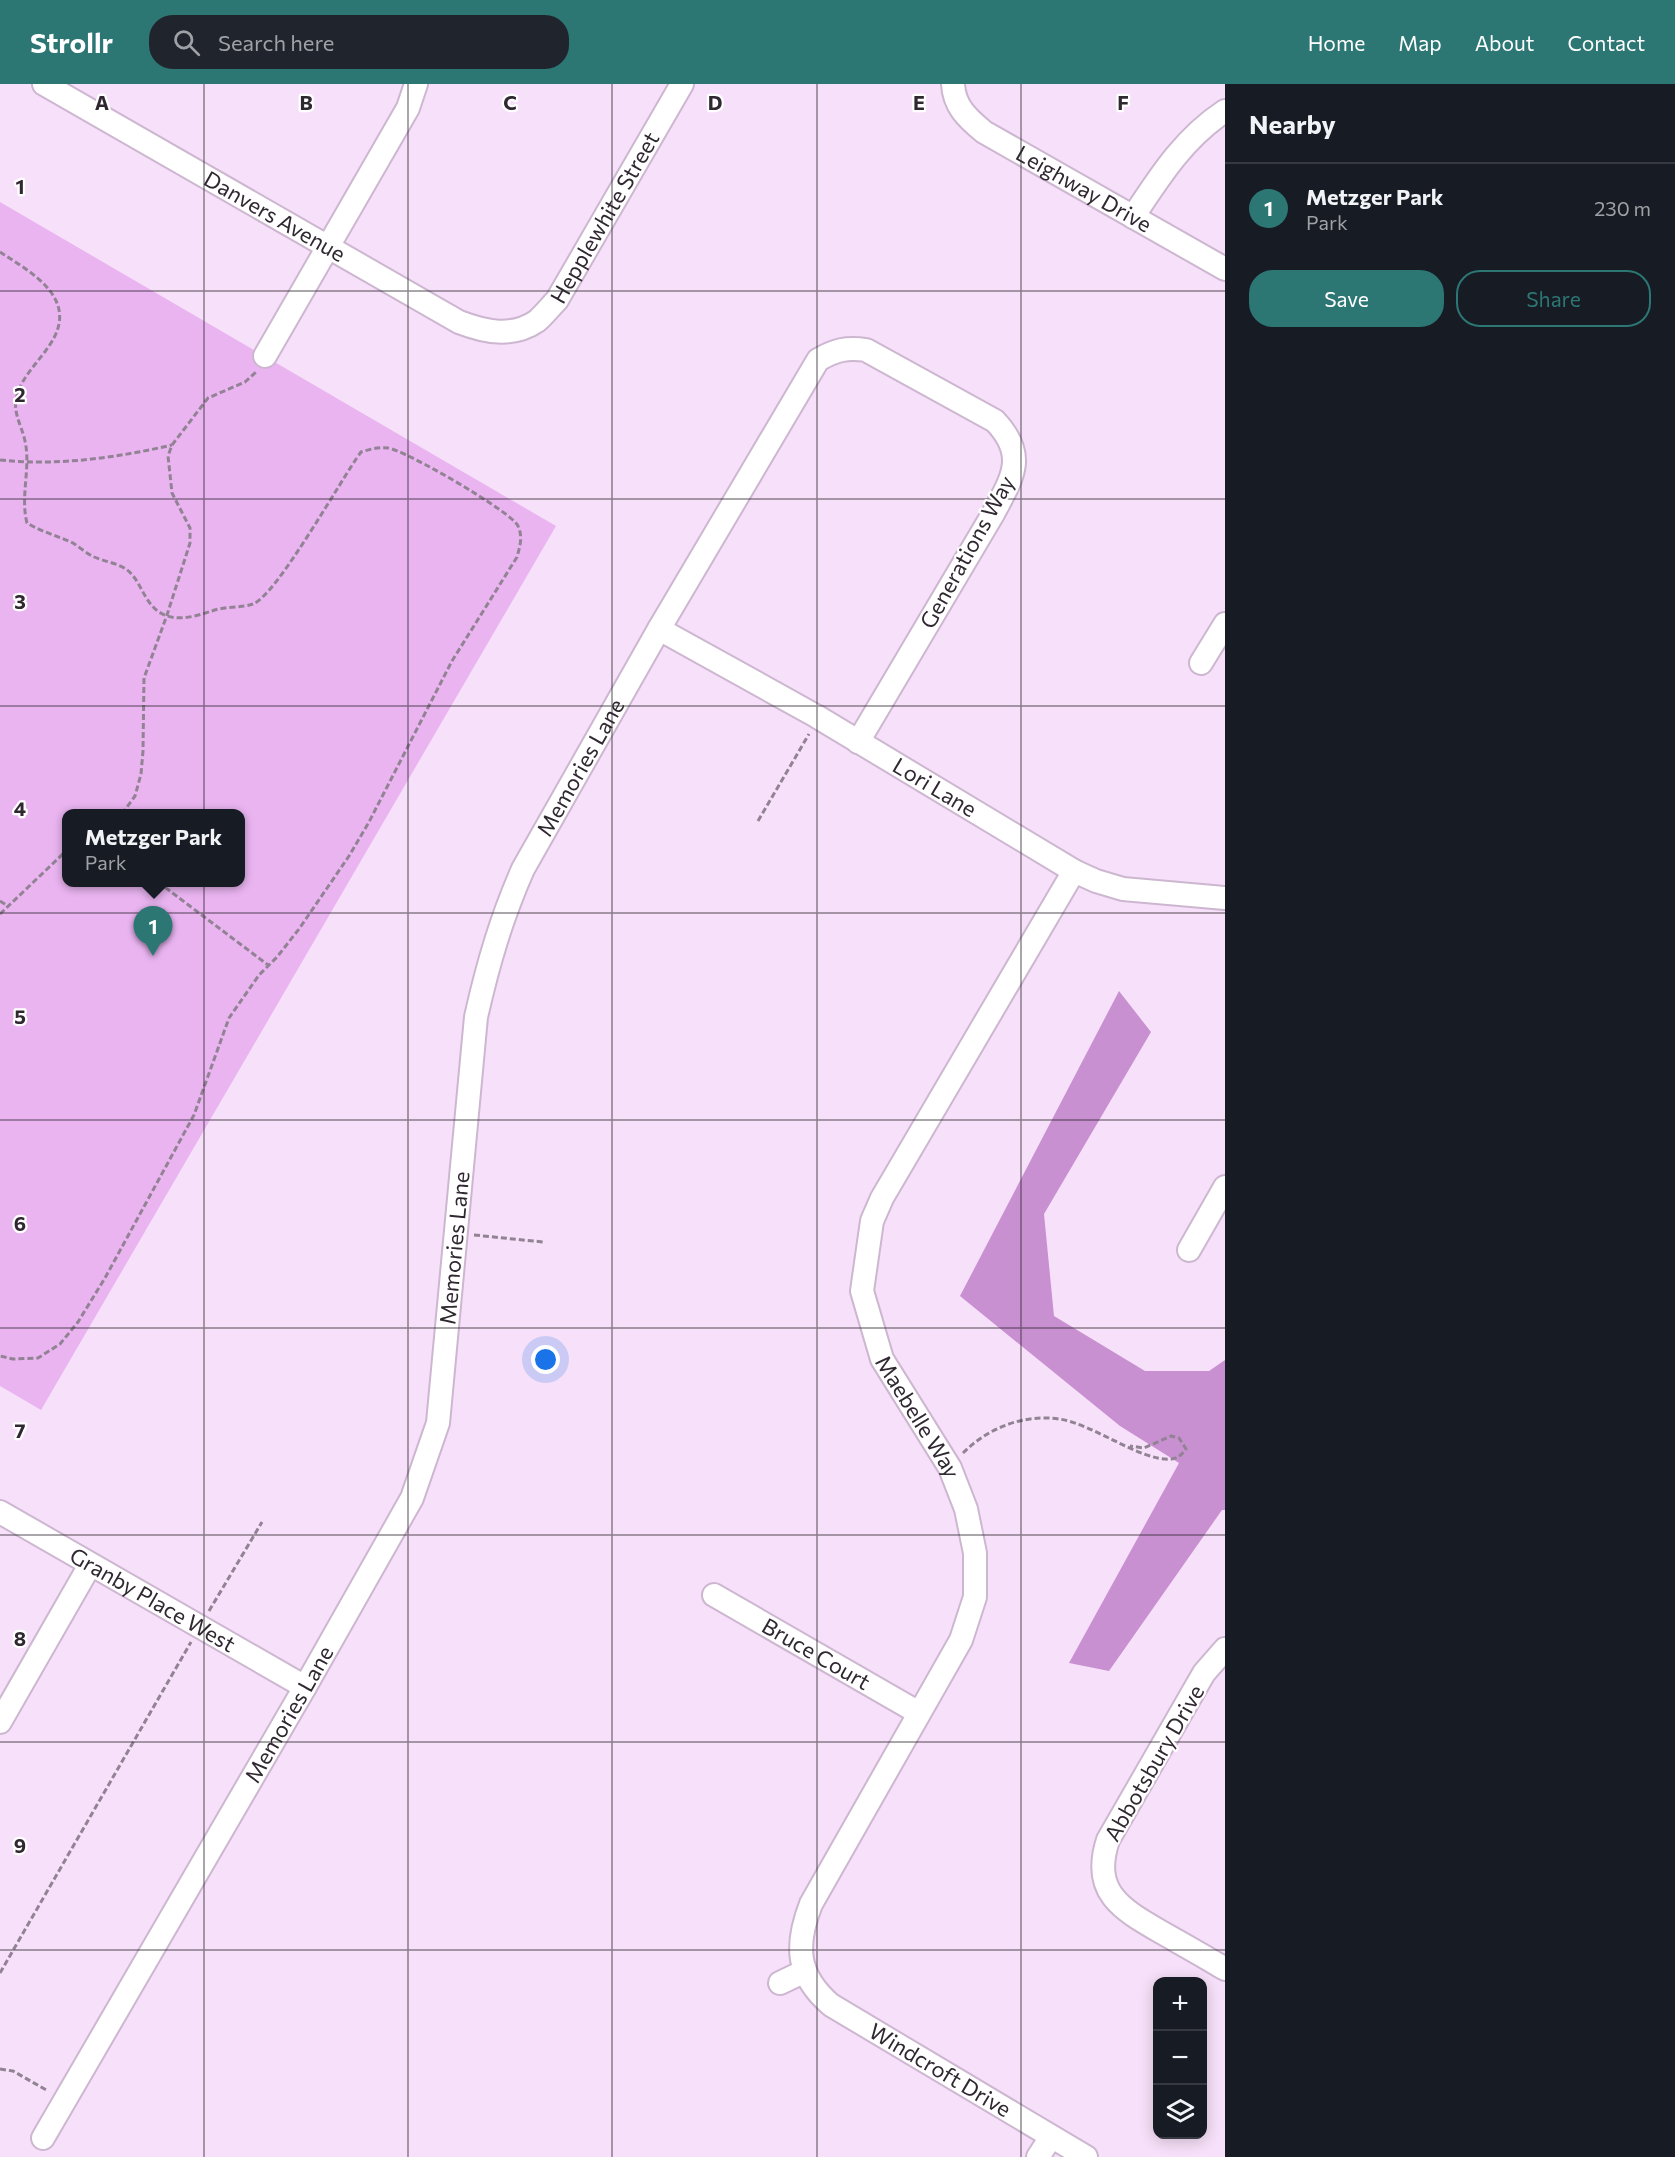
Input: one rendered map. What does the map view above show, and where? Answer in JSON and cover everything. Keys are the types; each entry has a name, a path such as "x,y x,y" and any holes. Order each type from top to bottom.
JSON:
{"street":[{"name":"Danvers Avenue","path":"44,84 459,322 483,331 510,332"},
{"path":"265,356 408,108 416,84"},
{"name":"Hepplewhite Street","path":"510,332 537,321 557,300 682,84"},
{"name":"Leighway Drive","path":"953,90 965,117 984,132 1225,269"},
{"path":"1134,217 1182,147 1225,111"},
{"name":"Generations Way","path":"835,350 852,348 866,350 995,421 1005,431 1014,459 1013,476 993,514 858,742"},
{"name":"Memories Lane","path":"43,2138 412,1498 438,1423 476,1017 491,954 505,910 523,869 659,629 818,360 835,350"},
{"path":"1201,663 1225,624"},
{"name":"Lori Lane","path":"659,629 816,716 1074,871 1096,881 1124,889 1225,898"},
{"name":"Maebelle Way","path":"805,1971 800,1951 802,1927 811,1904 961,1640 975,1597 975,1553 966,1509 950,1468 882,1359 862,1292 872,1221 882,1198 1074,871"},
{"path":"1189,1250 1225,1187"},
{"name":"Granby Place West","path":"0,1512 305,1687"},
{"path":"0,1722 90,1565"},
{"name":"Bruce Court","path":"714,1595 919,1713"},
{"name":"Abbotsbury Drive","path":"1225,1649 1204,1673 1108,1840 1103,1855 1102,1870 1105,1883 1112,1896 1127,1912 1225,1969"},
{"path":"780,1983 805,1971"},
{"name":"Windcroft Drive","path":"805,1971 814,1991 831,2005 1086,2157"},
{"path":"1038,2157 1050,2137"}],"path":[{"path":"0,252 47,285 57,299 60,320 51,344 18,392 15,411 26,442 23,508 27,523 44,533 72,543 90,555 124,567 134,576 146,598 159,612 185,618 198,616 215,609 253,604 266,594 287,566 361,452 374,448 390,448 405,454 473,492 506,513 518,524 522,539 517,557 452,662 369,822 305,921 244,994 229,1018 194,1115 105,1278 78,1322 60,1344 38,1358 13,1359 0,1356"},
{"path":"125,809 135,796 141,774 144,678 190,543 190,528 172,492 168,456 172,445 207,398 245,382 255,373 265,356"},
{"path":"0,460 26,463 73,461 133,454 172,445"},
{"path":"758,821 809,734"},
{"path":"0,914 62,855"},
{"path":"165,887 268,965"},
{"path":"0,901 8,906"},
{"path":"478,1235 543,1242"},
{"path":"958,1459 976,1440 994,1429 1037,1418 1060,1419 1086,1426 1152,1457 1173,1459 1182,1455 1186,1449 1179,1438 1171,1436 1144,1448 1130,1446"},
{"path":"207,1615 262,1522"},
{"path":"0,1974 193,1639"},
{"path":"0,2069 13,2071 55,2096"}],"shaded area":[{"path":"0,202 556,526 41,1410 0,1386"},
{"path":"1119,991 1151,1032 1044,1214 1054,1316 1145,1371 1209,1371 1225,1360 1225,1510 1222,1510 1109,1671 1069,1663 1179,1463 1120,1426 960,1296"}],"place":[{"name":"Metzger Park","path":"153,956"}]}
